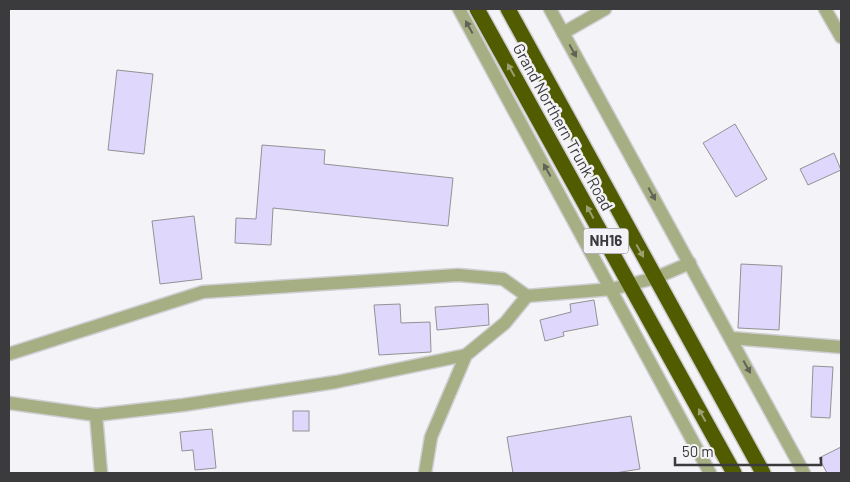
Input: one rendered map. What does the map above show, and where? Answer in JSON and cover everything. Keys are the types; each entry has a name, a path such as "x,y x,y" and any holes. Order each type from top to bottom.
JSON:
{"highway":[{"name":"Grand Northern Trunk Road","path":"477,9 734,473"},
{"name":"Grand Northern Trunk Road","path":"508,9 763,473"}],"street":[{"path":"459,9 710,473"},
{"path":"550,9 804,473"},
{"path":"563,33 605,9"},
{"path":"825,9 841,37"},
{"path":"9,354 203,292 458,275 503,279 527,296 612,289 655,278 690,263"},
{"path":"425,473 431,438 466,355 504,323 527,296"},
{"path":"731,338 841,347"},
{"path":"9,403 96,416 336,382 466,355"},
{"path":"96,416 101,473"}],"building":[{"path":"117,70 153,74 144,154 108,150"},
{"path":"735,124 767,179 736,197 703,143"},
{"path":"262,145 325,150 324,164 453,178 448,226 273,208 271,245 235,243 236,218 256,219"},
{"path":"834,153 841,170 808,185 800,169"},
{"path":"194,216 202,279 160,284 152,221"},
{"path":"741,264 782,266 779,330 738,328"},
{"path":"594,300 598,325 563,332 564,336 545,341 540,320 571,312 570,304"},
{"path":"400,304 401,323 430,322 431,352 379,355 374,305"},
{"path":"488,304 489,325 437,330 435,307"},
{"path":"813,366 833,367 830,418 811,417"},
{"path":"293,411 309,411 309,431 293,431"},
{"path":"631,416 640,469 615,473 513,473 507,437"},
{"path":"212,429 216,468 195,470 193,450 182,451 180,432"},
{"path":"841,447 841,473 827,473 819,458"}]}
